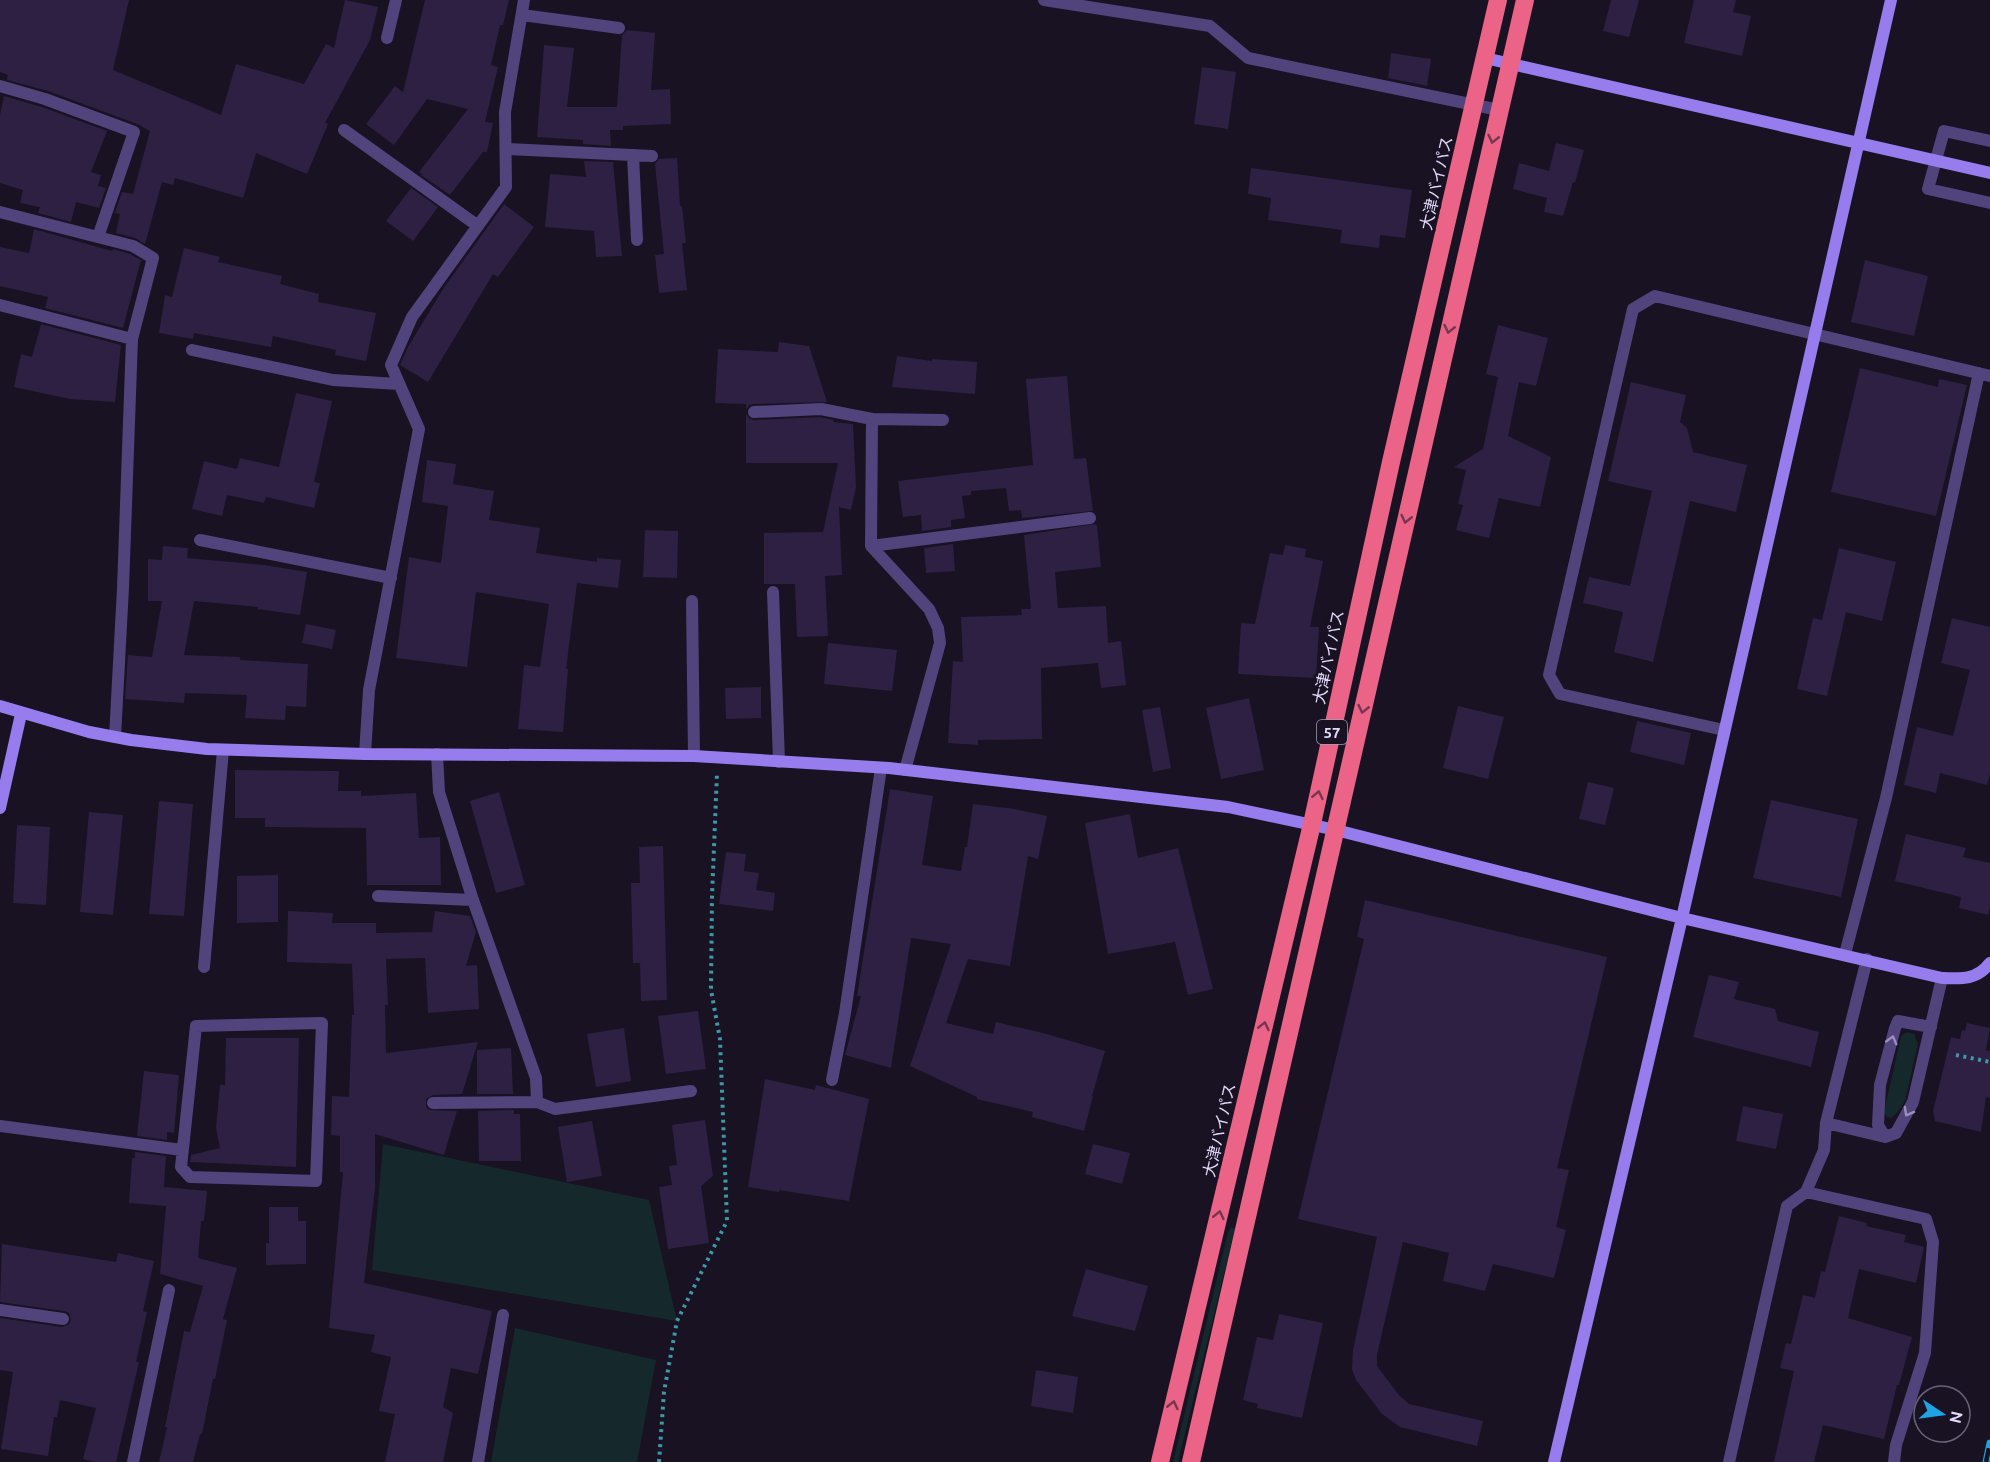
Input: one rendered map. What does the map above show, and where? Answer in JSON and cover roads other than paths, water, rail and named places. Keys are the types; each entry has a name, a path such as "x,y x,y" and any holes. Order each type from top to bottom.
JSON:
{"highway":[{"name":"大津バイパス","path":"1160,1462 1312,824 1391,462 1498,0"},
{"name":"57","path":"1191,1462 1525,0"}],"street":[{"path":"387,38 396,0"},
{"path":"365,754 369,690 419,429 390,365 412,317 506,187 505,112 524,0"},
{"path":"1044,0 1210,26 1248,58 1499,110"},
{"path":"1554,1462 1682,918 1891,0"},
{"path":"522,15 620,28"},
{"path":"1485,58 1990,173"},
{"path":"0,86 45,99 134,132 98,237"},
{"path":"344,130 478,226"},
{"path":"1990,141 1944,131 1928,189 1990,203"},
{"path":"506,149 652,156"},
{"path":"633,155 637,240"},
{"path":"0,212 133,246 153,258 132,339 115,737"},
{"path":"1724,730 1560,694 1549,675 1633,309 1655,296 1985,374 1885,803 1845,954"},
{"path":"0,305 132,339"},
{"path":"192,350 333,380 399,384"},
{"path":"754,412 821,410 872,419 943,420"},
{"path":"872,419 871,546 929,609 938,628 940,643 905,770"},
{"path":"871,546 1090,518"},
{"path":"200,540 391,578"},
{"path":"773,592 779,762"},
{"path":"692,601 694,756"},
{"path":"0,706 89,732 223,750 365,754 694,756 905,770 1228,807 1312,824 1682,918 1942,978 1965,979 1983,972 1990,963"},
{"path":"0,807 21,714"},
{"path":"204,967 223,750"},
{"path":"437,754 439,792 473,900 536,1078 537,1102"},
{"path":"832,1080 845,1013 881,768"},
{"path":"378,896 473,900"},
{"path":"1729,1462 1787,1206 1806,1192 1824,1150 1826,1124 1867,959"},
{"path":"1826,1124 1885,1137 1896,1133 1913,1102 1942,978"},
{"path":"1885,1137 1878,1125 1880,1085 1895,1028 1898,1022 1905,1021 1931,1027"},
{"path":"322,1023 316,1181 190,1177 181,1167 182,1150 196,1026 322,1023"},
{"path":"433,1104 537,1102 555,1109 691,1091"},
{"path":"0,1126 182,1150"},
{"path":"1806,1192 1926,1219 1933,1242 1925,1353 1896,1445 1894,1462"},
{"path":"133,1462 169,1290"},
{"path":"0,1310 63,1318"},
{"path":"478,1462 503,1315"}],"railway":[{"path":"1986,1462 1990,1443"}]}
